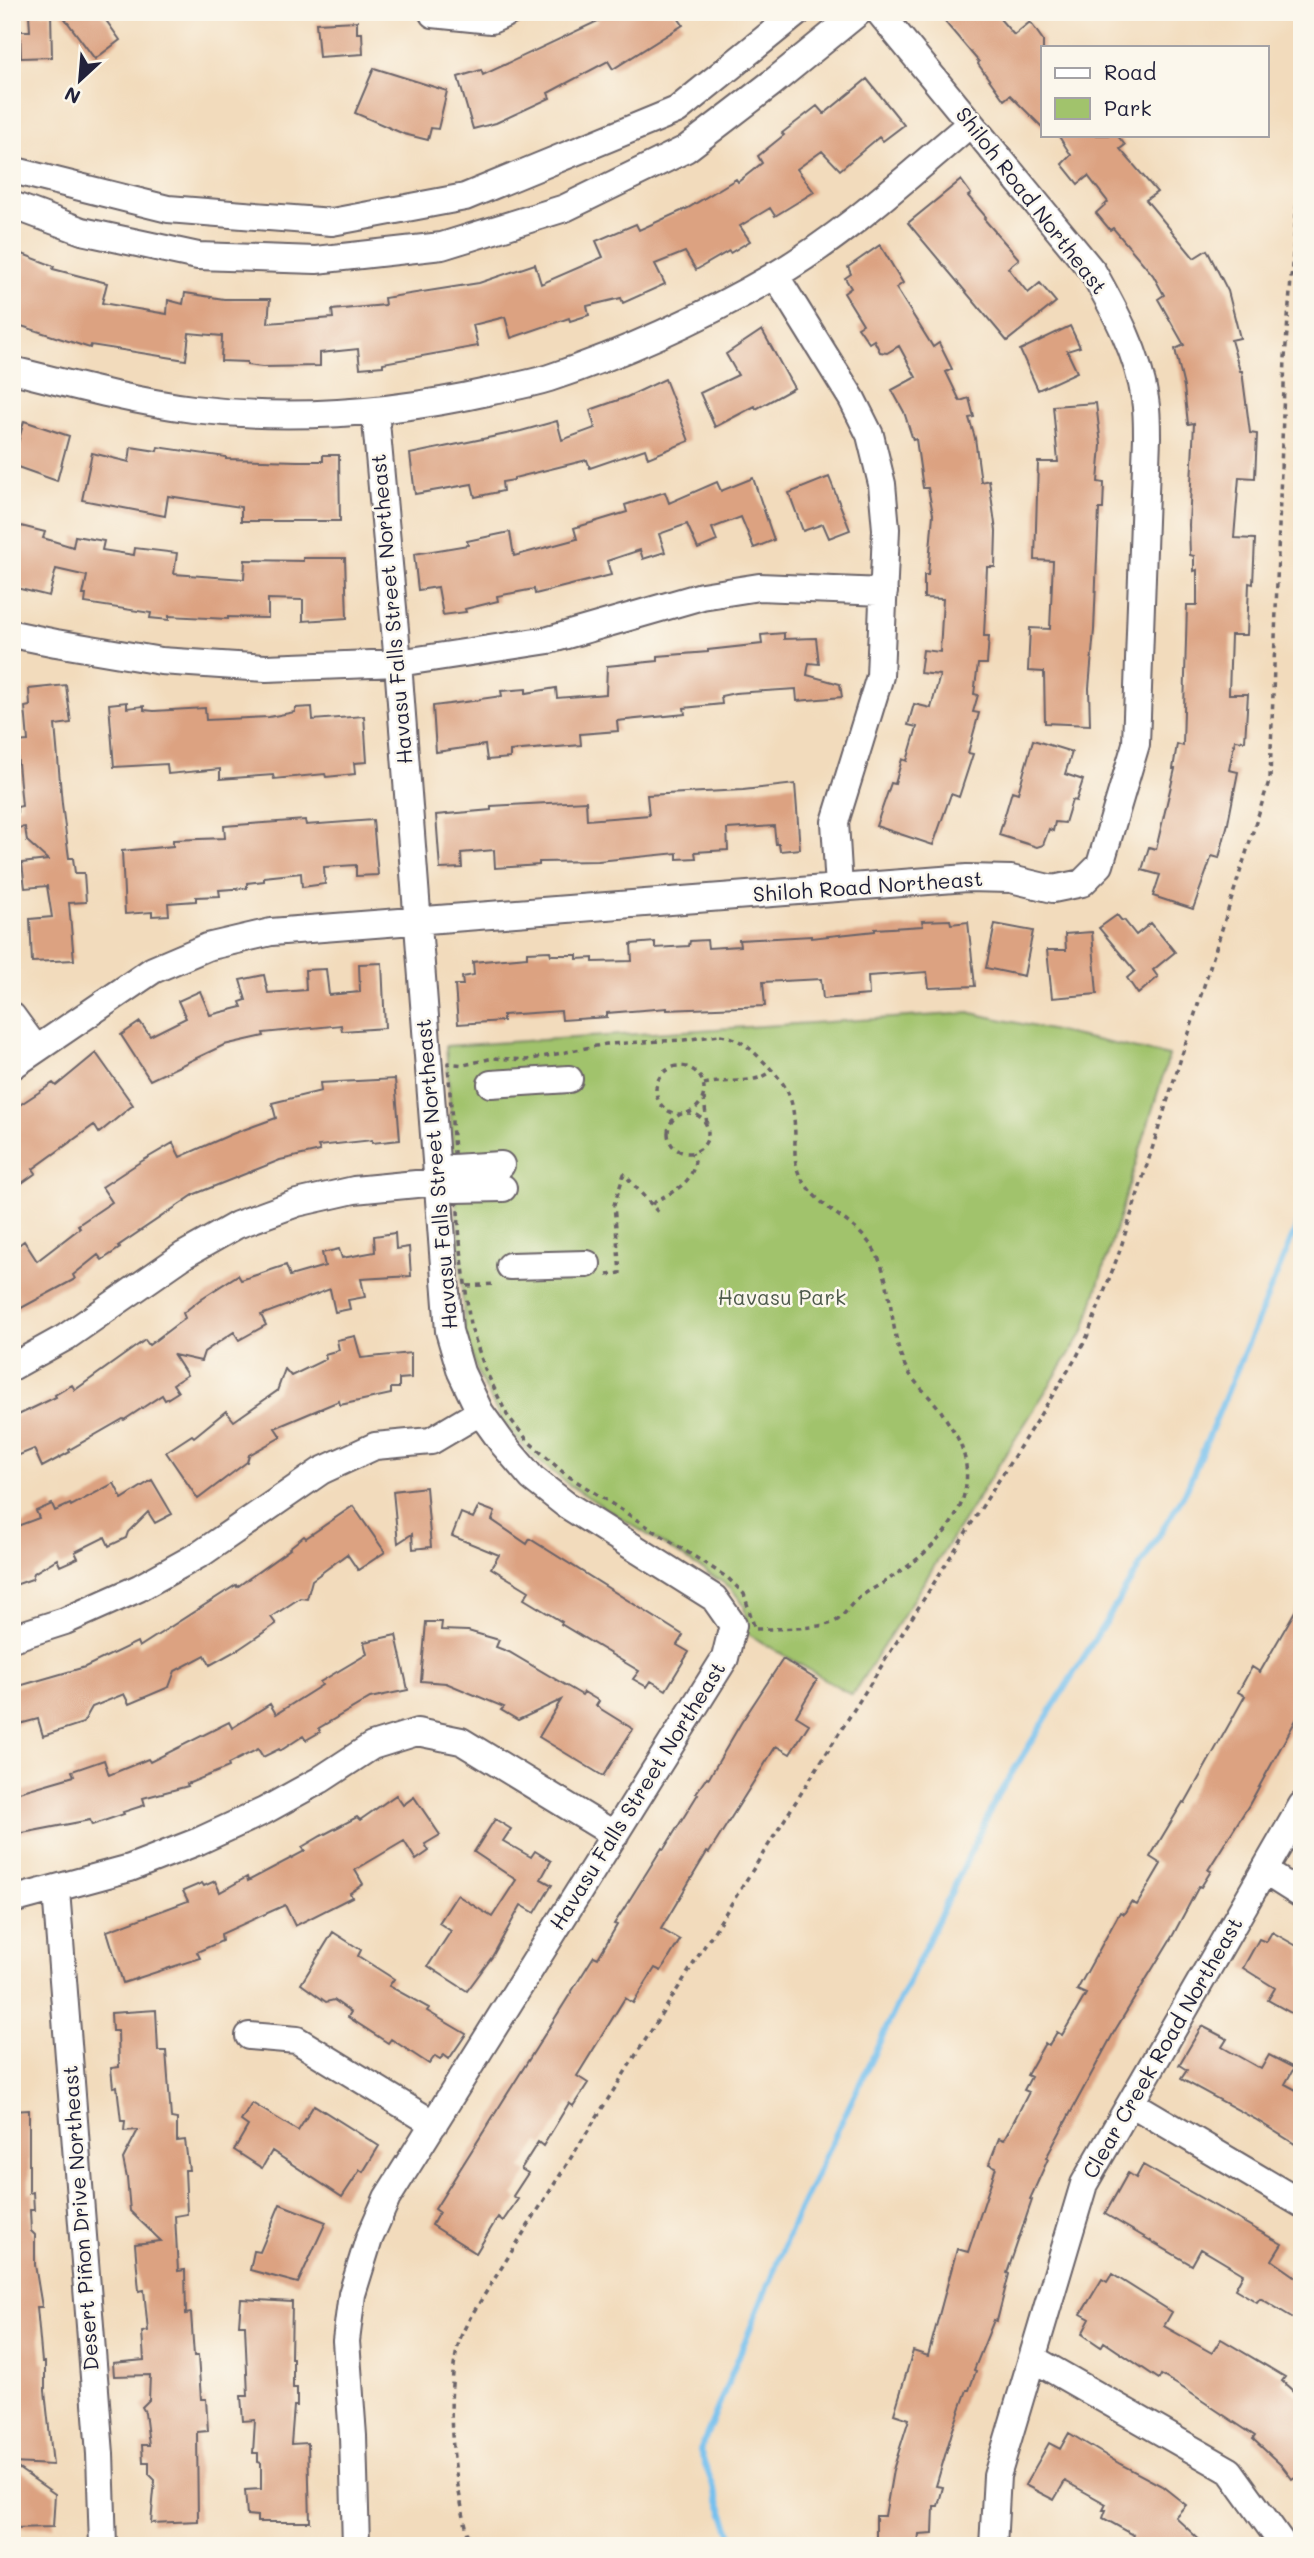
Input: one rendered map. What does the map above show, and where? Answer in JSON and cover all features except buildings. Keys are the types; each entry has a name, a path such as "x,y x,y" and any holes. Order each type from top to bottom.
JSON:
{"street":[{"path":"433,14 491,20 509,12"},
{"path":"12,170 168,209 332,222 466,197 677,110 798,12"},
{"path":"12,205 82,231 198,256 316,260 442,246 565,208 686,149 859,12"},
{"name":"Shiloh Road Northeast","path":"12,1066 153,970 207,947 271,932 967,878 1011,879 1053,889 1082,883 1100,865 1136,744 1147,437 1145,398 1132,352 1114,309 1093,272 879,12"},
{"path":"12,370 99,393 193,409 290,415 375,411 447,401 547,379 662,335 775,275 849,226 971,124"},
{"path":"775,275 852,399 870,435 882,484 887,529 880,676 835,822 839,888"},
{"name":"Havasu Falls Street Northeast","path":"356,2546 353,2436 346,2341 352,2294 369,2239 387,2198 725,1658 733,1625 715,1598 565,1504 532,1478 480,1412 461,1372 449,1331 450,1180 416,920 398,663 375,411"},
{"path":"12,634 161,661 266,668 398,663 549,640 702,596 759,587 884,592"},
{"path":"12,1016 36,1049"},
{"path":"491,1084 569,1079"},
{"path":"12,1367 66,1337 184,1255 237,1226 297,1203 343,1192 502,1177"},
{"path":"510,1266 587,1264"},
{"path":"12,1638 65,1621 139,1588 202,1553 321,1471 374,1446 431,1441 480,1412"},
{"path":"12,1900 130,1868 199,1841 264,1811 320,1780 372,1746 417,1732 461,1741 615,1835"},
{"name":"Clear Creek Road Northeast","path":"993,2546 997,2476 1084,2184 1302,1805"},
{"path":"1264,1871 1302,1895"},
{"name":"Desert Piñon Drive Northeast","path":"56,1890 100,2454 103,2546"},
{"path":"249,2036 298,2039 434,2124"},
{"path":"1130,2103 1302,2204"},
{"path":"1032,2358 1230,2471 1284,2546"}],"path":[{"path":"471,2546 461,2503 453,2440 451,2379 458,2343 471,2316 1076,1358 1087,1337 1119,1253 1270,778 1285,358 1302,135"},
{"path":"720,1035 729,1036 744,1044 773,1070 789,1093 798,1171 820,1203 873,1248 888,1288 892,1323 901,1358 912,1378 932,1399 956,1434 966,1468 964,1496 952,1523 924,1553 900,1572 856,1601 832,1623 755,1629 750,1609 738,1587 712,1567 585,1489 528,1441 507,1415 473,1339 467,1309 450,1180 448,1063 464,1065 494,1058 527,1060 606,1044 684,1040 720,1035"},
{"path":"692,1153 705,1143 707,1129 704,1084 696,1071 687,1067 669,1068 657,1082 659,1102 675,1114 699,1117 707,1129"},
{"path":"704,1084 754,1079 773,1070"},
{"path":"672,1121 693,1111 704,1096"},
{"path":"666,1109 672,1121 668,1135 670,1143 676,1149 692,1153"},
{"path":"652,1204 665,1195 676,1192 688,1178 695,1161 692,1153"}],"green space":[{"name":"Havasu Park","path":"972,1013 1169,1056 1084,1331 852,1695 748,1634 744,1605 730,1587 569,1485 529,1453 500,1418 479,1376 465,1336 446,1046"}],"waterway":[{"path":"736,2546 700,2451 795,2219 996,1799 1185,1493 1302,1214"}]}
